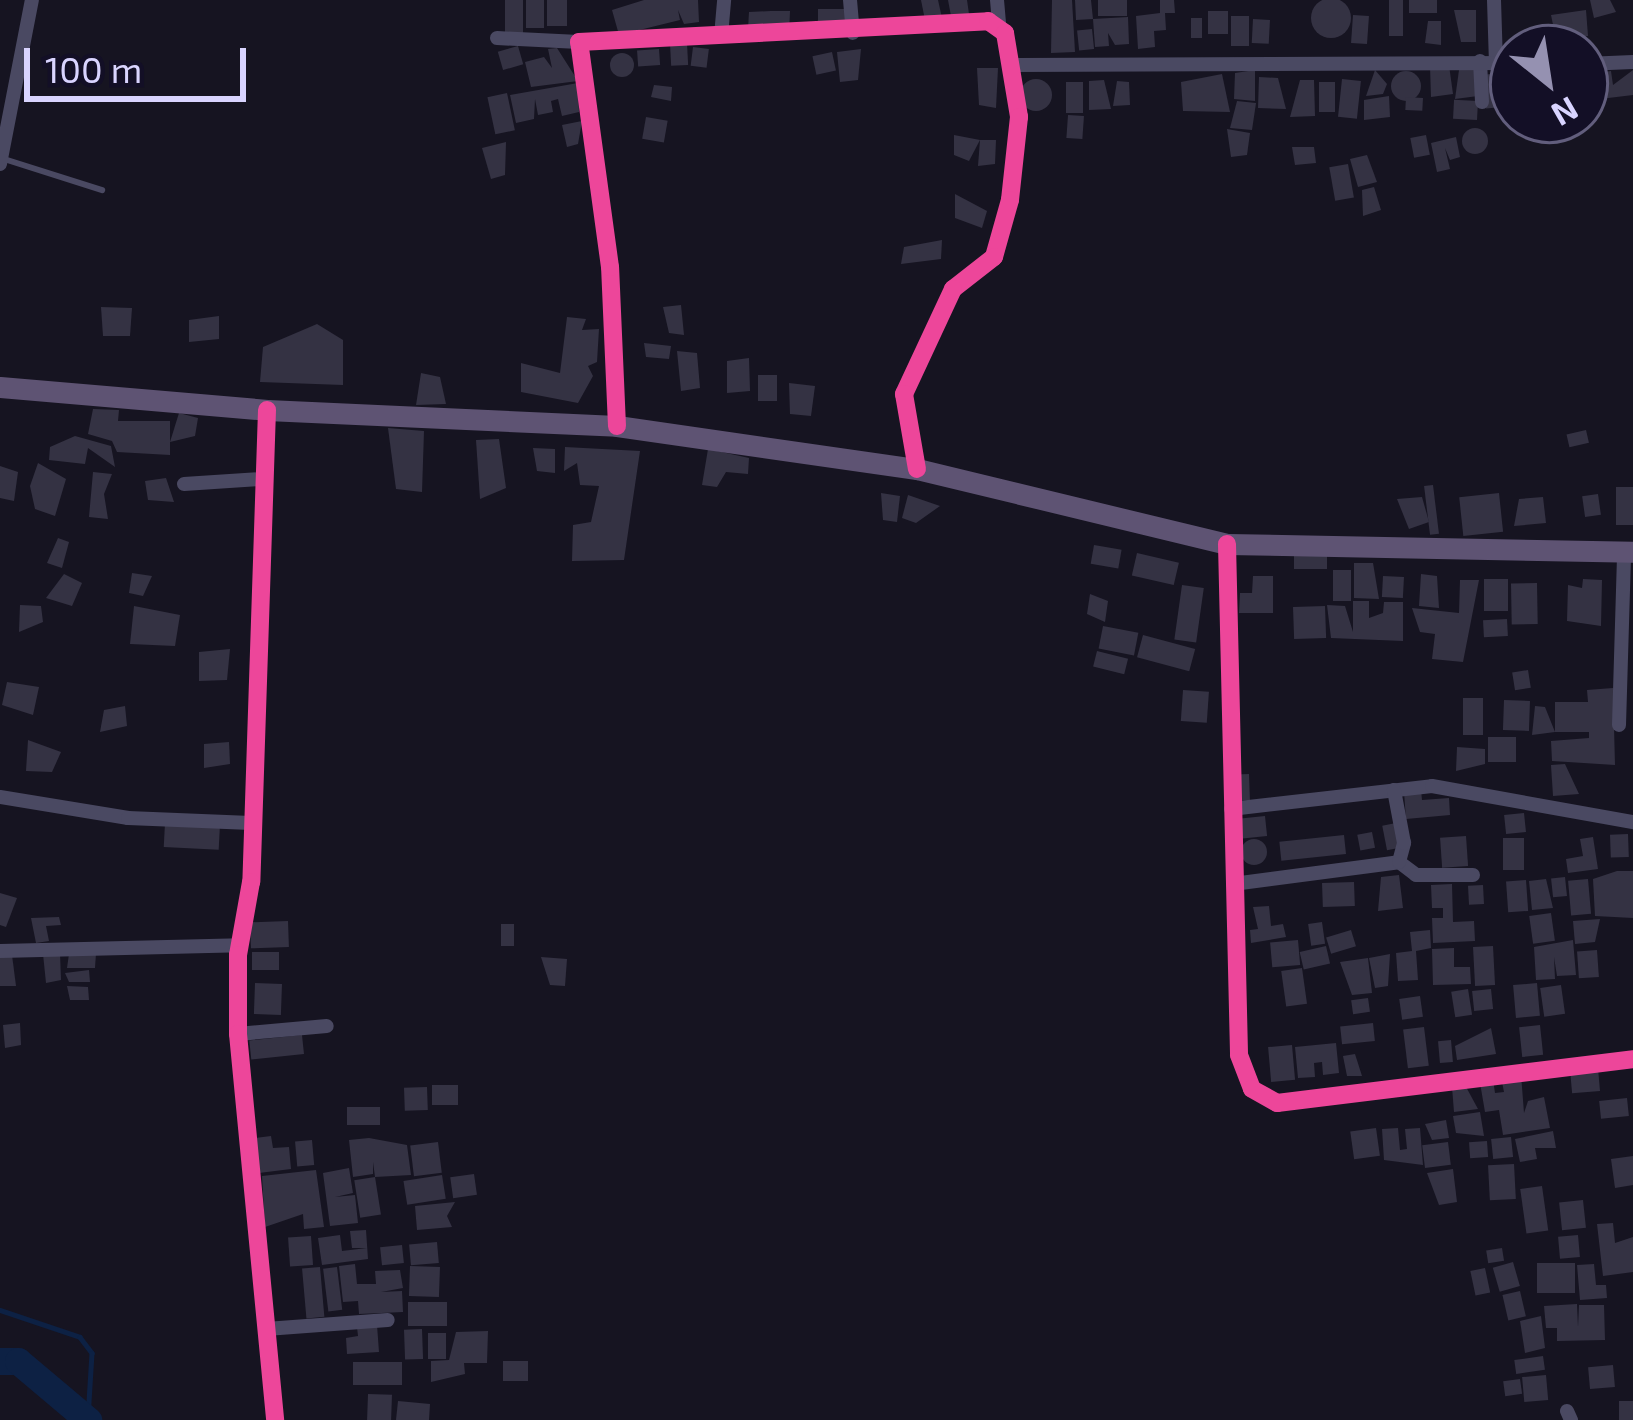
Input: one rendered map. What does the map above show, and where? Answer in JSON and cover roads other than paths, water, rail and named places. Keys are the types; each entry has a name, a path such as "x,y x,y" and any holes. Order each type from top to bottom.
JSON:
{"main road":[{"path":"0,387 267,410 617,426 917,470 1227,544 1628,552"}],"street":[{"path":"0,161 32,0"},
{"path":"722,36 724,0"},
{"path":"850,0 853,33"},
{"path":"917,470 904,394 953,289 994,257 1019,117 998,0"},
{"path":"497,38 579,42 653,32 722,36 853,33 999,24"},
{"path":"579,42 608,245 617,426"},
{"path":"1480,61 1482,102"},
{"path":"1011,65 1489,61"},
{"path":"267,410 238,1034 275,1420"},
{"path":"184,484 262,479"},
{"path":"1227,544 1239,1055 1261,1097 1277,1103 1633,1059"},
{"path":"1618,725 1628,552"},
{"path":"1231,809 1432,786 1633,821"},
{"path":"1394,790 1404,843 1399,862"},
{"path":"0,796 128,818 251,824"},
{"path":"1233,884 1399,862 1420,876 1473,875"},
{"path":"0,952 240,945"},
{"path":"238,1034 327,1026"},
{"path":"266,1329 388,1320"}],"lane":[{"path":"0,161 102,190"}],"waterway":[{"path":"0,1310 80,1337 92,1353 88,1419"},
{"path":"0,1361 18,1361 88,1420"}]}
